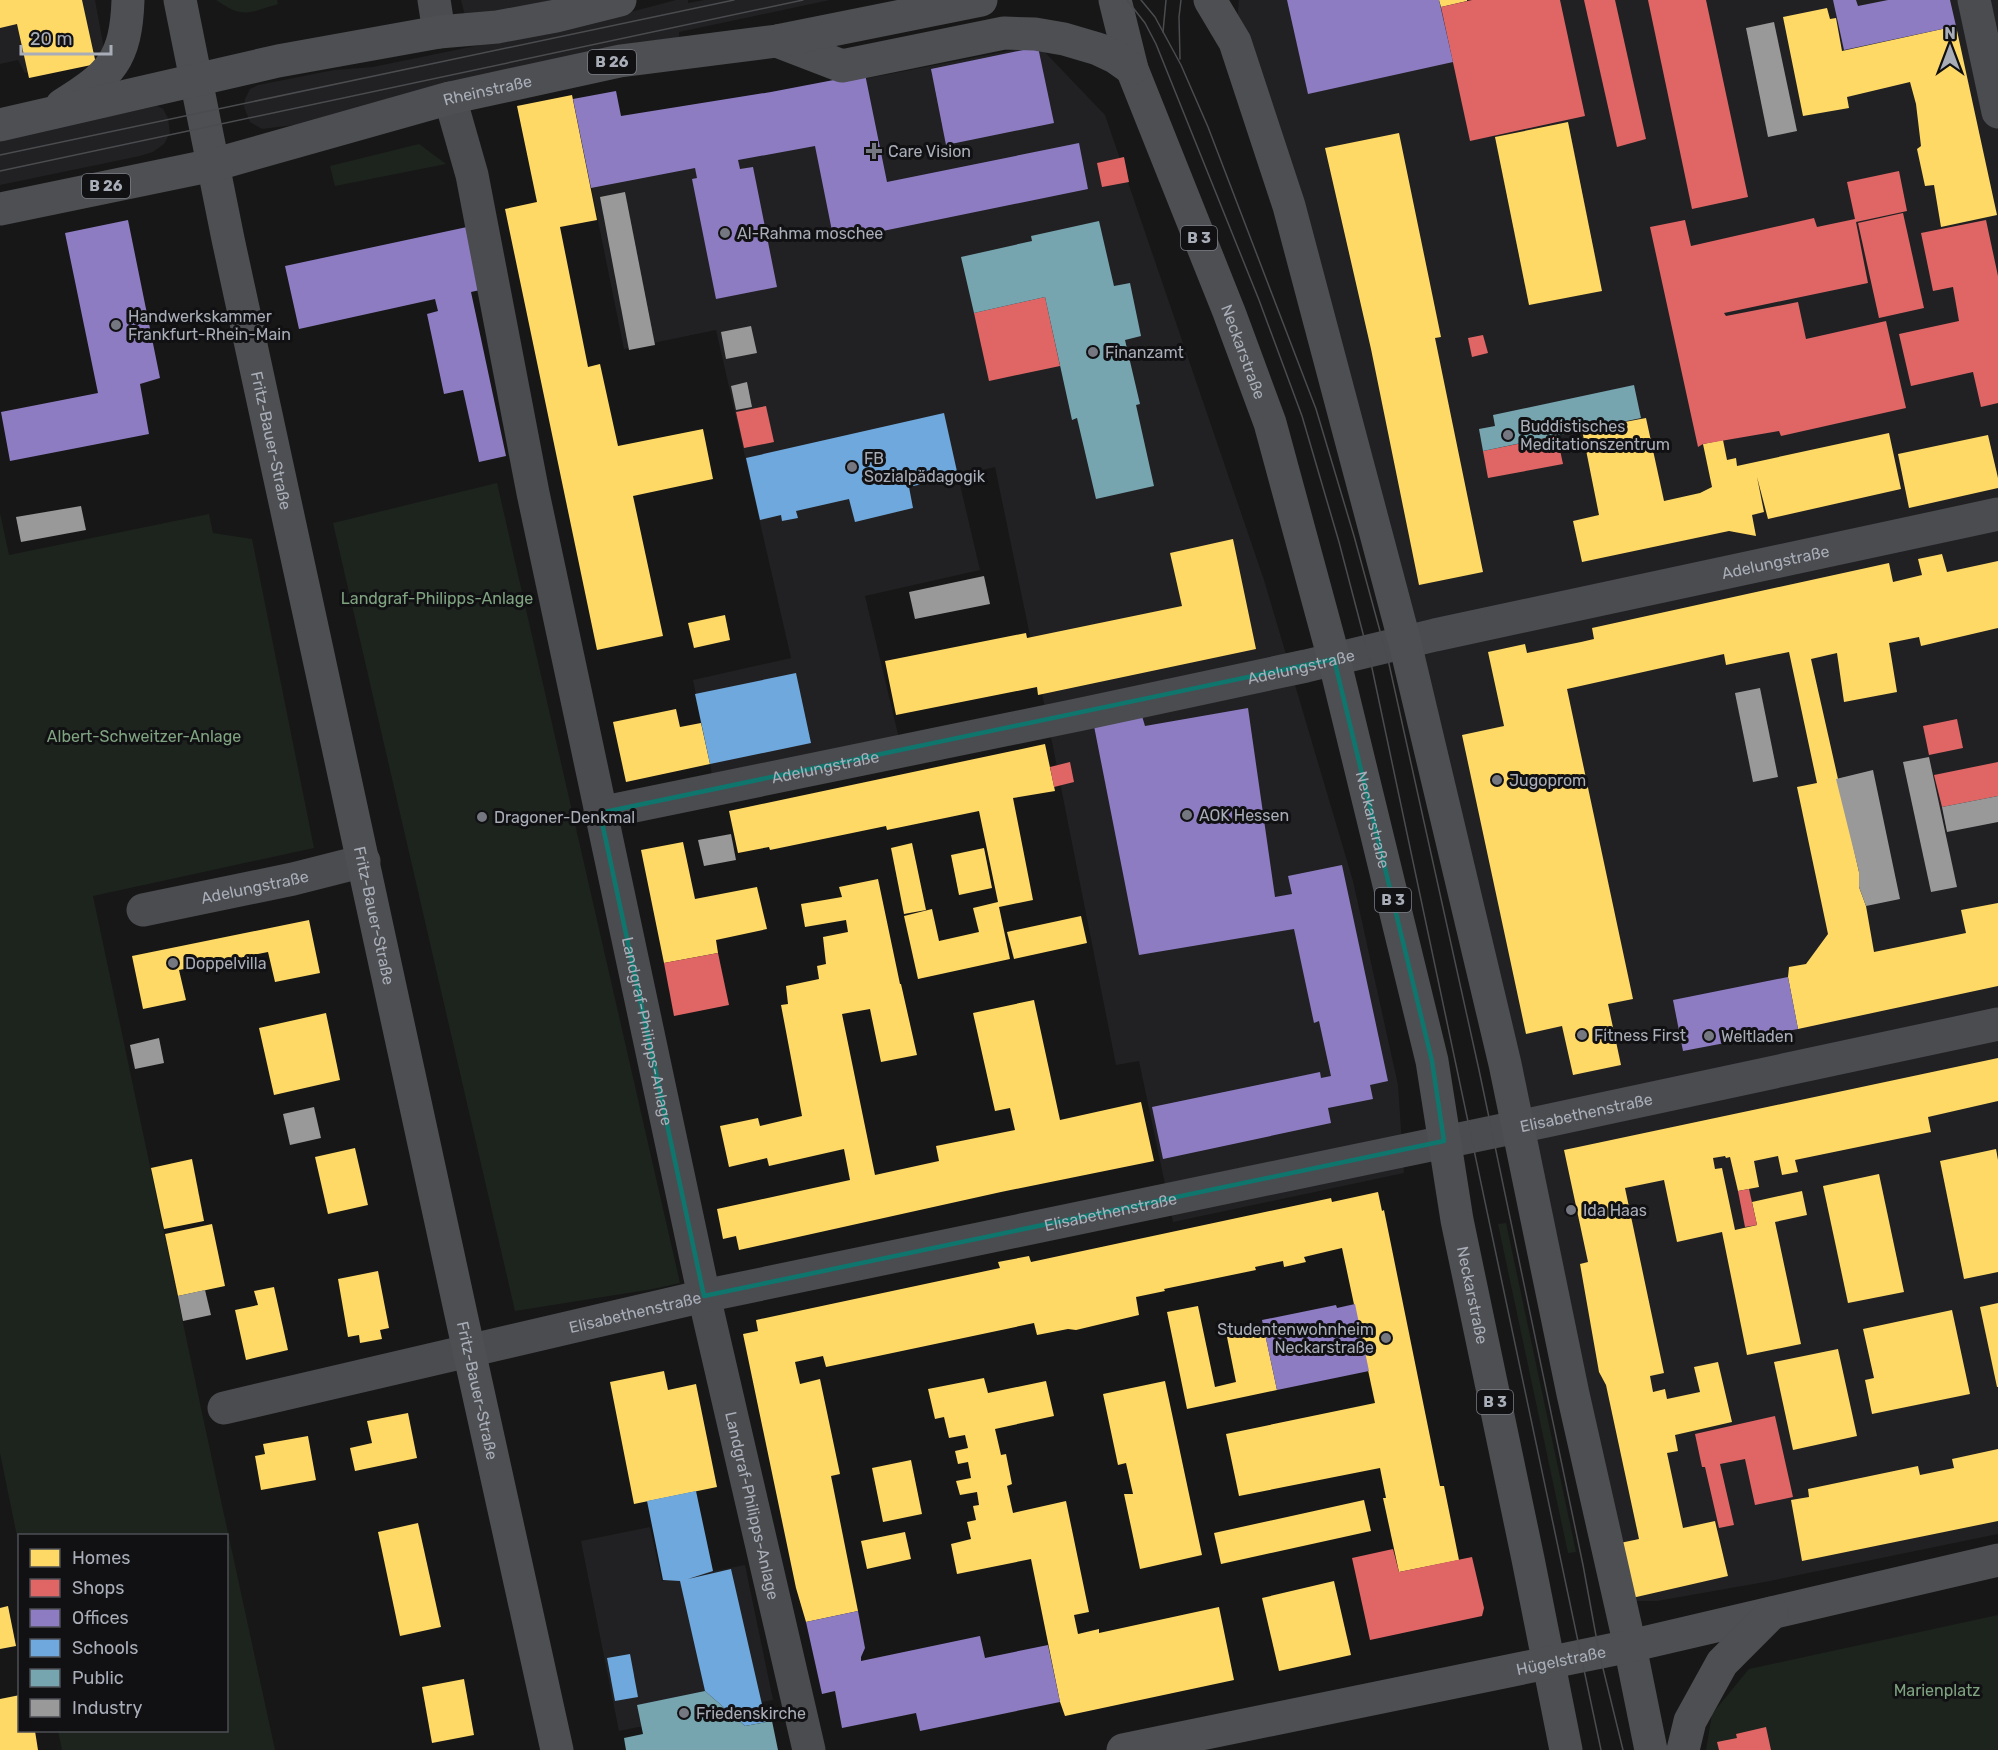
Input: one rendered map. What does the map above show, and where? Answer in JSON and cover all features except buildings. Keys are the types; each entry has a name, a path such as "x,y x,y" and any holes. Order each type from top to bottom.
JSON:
{"main road":[{"path":"44,116 82,93 111,68 123,42 128,0"},
{"name":"Fritz-Bauer-Straße","path":"180,0 213,165 557,1750"},
{"path":"0,125 278,61 439,32 497,27 556,16 620,0"},
{"name":"Rheinstraße","path":"0,209 213,165 450,98 620,61 777,41 981,0"},
{"name":"Neckarstraße","path":"1115,0 1132,69 1229,312 1270,423 1334,659 1432,1061 1457,1220 1549,1663"},
{"path":"1210,0 1235,42 1289,206 1405,643 1505,1064 1572,1387 1630,1646 1650,1750"},
{"path":"1235,42 1239,0"},
{"path":"777,41 842,66 1004,33 1035,34 1064,39 1098,49 1132,69"},
{"name":"Hügelstraße","path":"1123,1750 1630,1646 1998,1560"},
{"path":"1683,1750 1690,1721 1722,1664 1772,1613"},
{"name":"B 3","path":"1549,1663 1566,1750"}],"street":[{"path":"434,0 439,32"},
{"path":"1974,0 1998,112"},
{"name":"Landgraf-Philipps-Anlage","path":"450,98 472,175 533,493 704,1296 809,1750"},
{"name":"Adelungstraße","path":"600,813 1082,714 1998,514"},
{"name":"Adelungstraße","path":"143,910 292,879 364,861"},
{"name":"Elisabethenstraße","path":"224,1408 704,1296 1998,1024"}],"highlighted area":[{"path":"1334,659 1432,1061 1444,1141 704,1296 600,813"}],"shaded area":[{"path":"0,0 95,0 105,54 25,73 18,60 0,64"},
{"path":"461,0 553,0 466,20"},
{"path":"676,0 688,0 688,3 704,0 830,0 679,32 679,39 638,42 532,66 302,124 262,129 250,122 244,107 250,89 258,85 334,70 373,67 600,20"},
{"path":"1239,0 1998,0 1998,1534 1765,1582 1657,1601 1636,1601 1235,42"},
{"path":"1038,45 1105,115 1264,580 1353,881 1398,1085 1404,1173 1173,1222 1139,1061 1116,1065 995,467 958,476 980,570 865,596 902,751 715,789 693,680 791,658 716,330 624,349 579,127 684,114"},
{"path":"157,106 163,109 168,118 170,133 164,144 153,152 0,185 0,140"},
{"path":"650,1527 662,1581 745,1565 773,1700 619,1731 581,1541"}],"green space":[{"path":"216,0 277,0 278,4 259,10 240,12"},
{"path":"419,144 446,164 335,186 330,166"},
{"name":"Landgraf-Philipps-Anlage","path":"497,483 680,1283 515,1311 333,523"},
{"name":"Albert-Schweitzer-Anlage","path":"0,513 9,555 209,514 213,533 252,539 314,848 93,896 275,1750 62,1750 58,1732 228,1732 228,1534 18,1534 18,1541 0,1453"},
{"path":"1506,1223 1576,1552 1568,1553 1498,1224"},
{"name":"Marienplatz","path":"1998,1615 1998,1750 1706,1750 1712,1714 1749,1669"}],"tram line":[{"path":"0,155 734,0"},
{"path":"0,171 803,0"},
{"path":"1127,0 1145,23 1156,44 1259,300 1302,416 1339,542 1372,668 1601,1750"},
{"path":"1141,0 1155,17 1181,65 1208,127 1316,409 1354,536 1389,664 1479,1070 1583,1565 1599,1652 1623,1750"},
{"path":"1163,32 1166,0"},
{"path":"1180,59 1181,0"}],"place":[{"name":"Care Vision","path":"874,151"},
{"name":"Al-Rahma moschee","path":"725,233"},
{"name":"Handwerkskammer Frankfurt-Rhein-Main","path":"116,325"},
{"name":"Finanzamt","path":"1093,352"},
{"name":"Buddistisches Meditationszentrum","path":"1508,435"},
{"name":"FB Sozialpädagogik","path":"852,467"},
{"name":"Jugoprom","path":"1497,780"},
{"name":"AOK Hessen","path":"1187,815"},
{"name":"Dragoner-Denkmal","path":"482,817"},
{"name":"Doppelvilla","path":"173,963"},
{"name":"Fitness First","path":"1582,1035"},
{"name":"Weltladen","path":"1709,1036"},
{"name":"Ida Haas","path":"1571,1210"},
{"name":"Studentenwohnheim Neckarstraße","path":"1386,1338"},
{"name":"Friedenskirche","path":"684,1713"}]}
